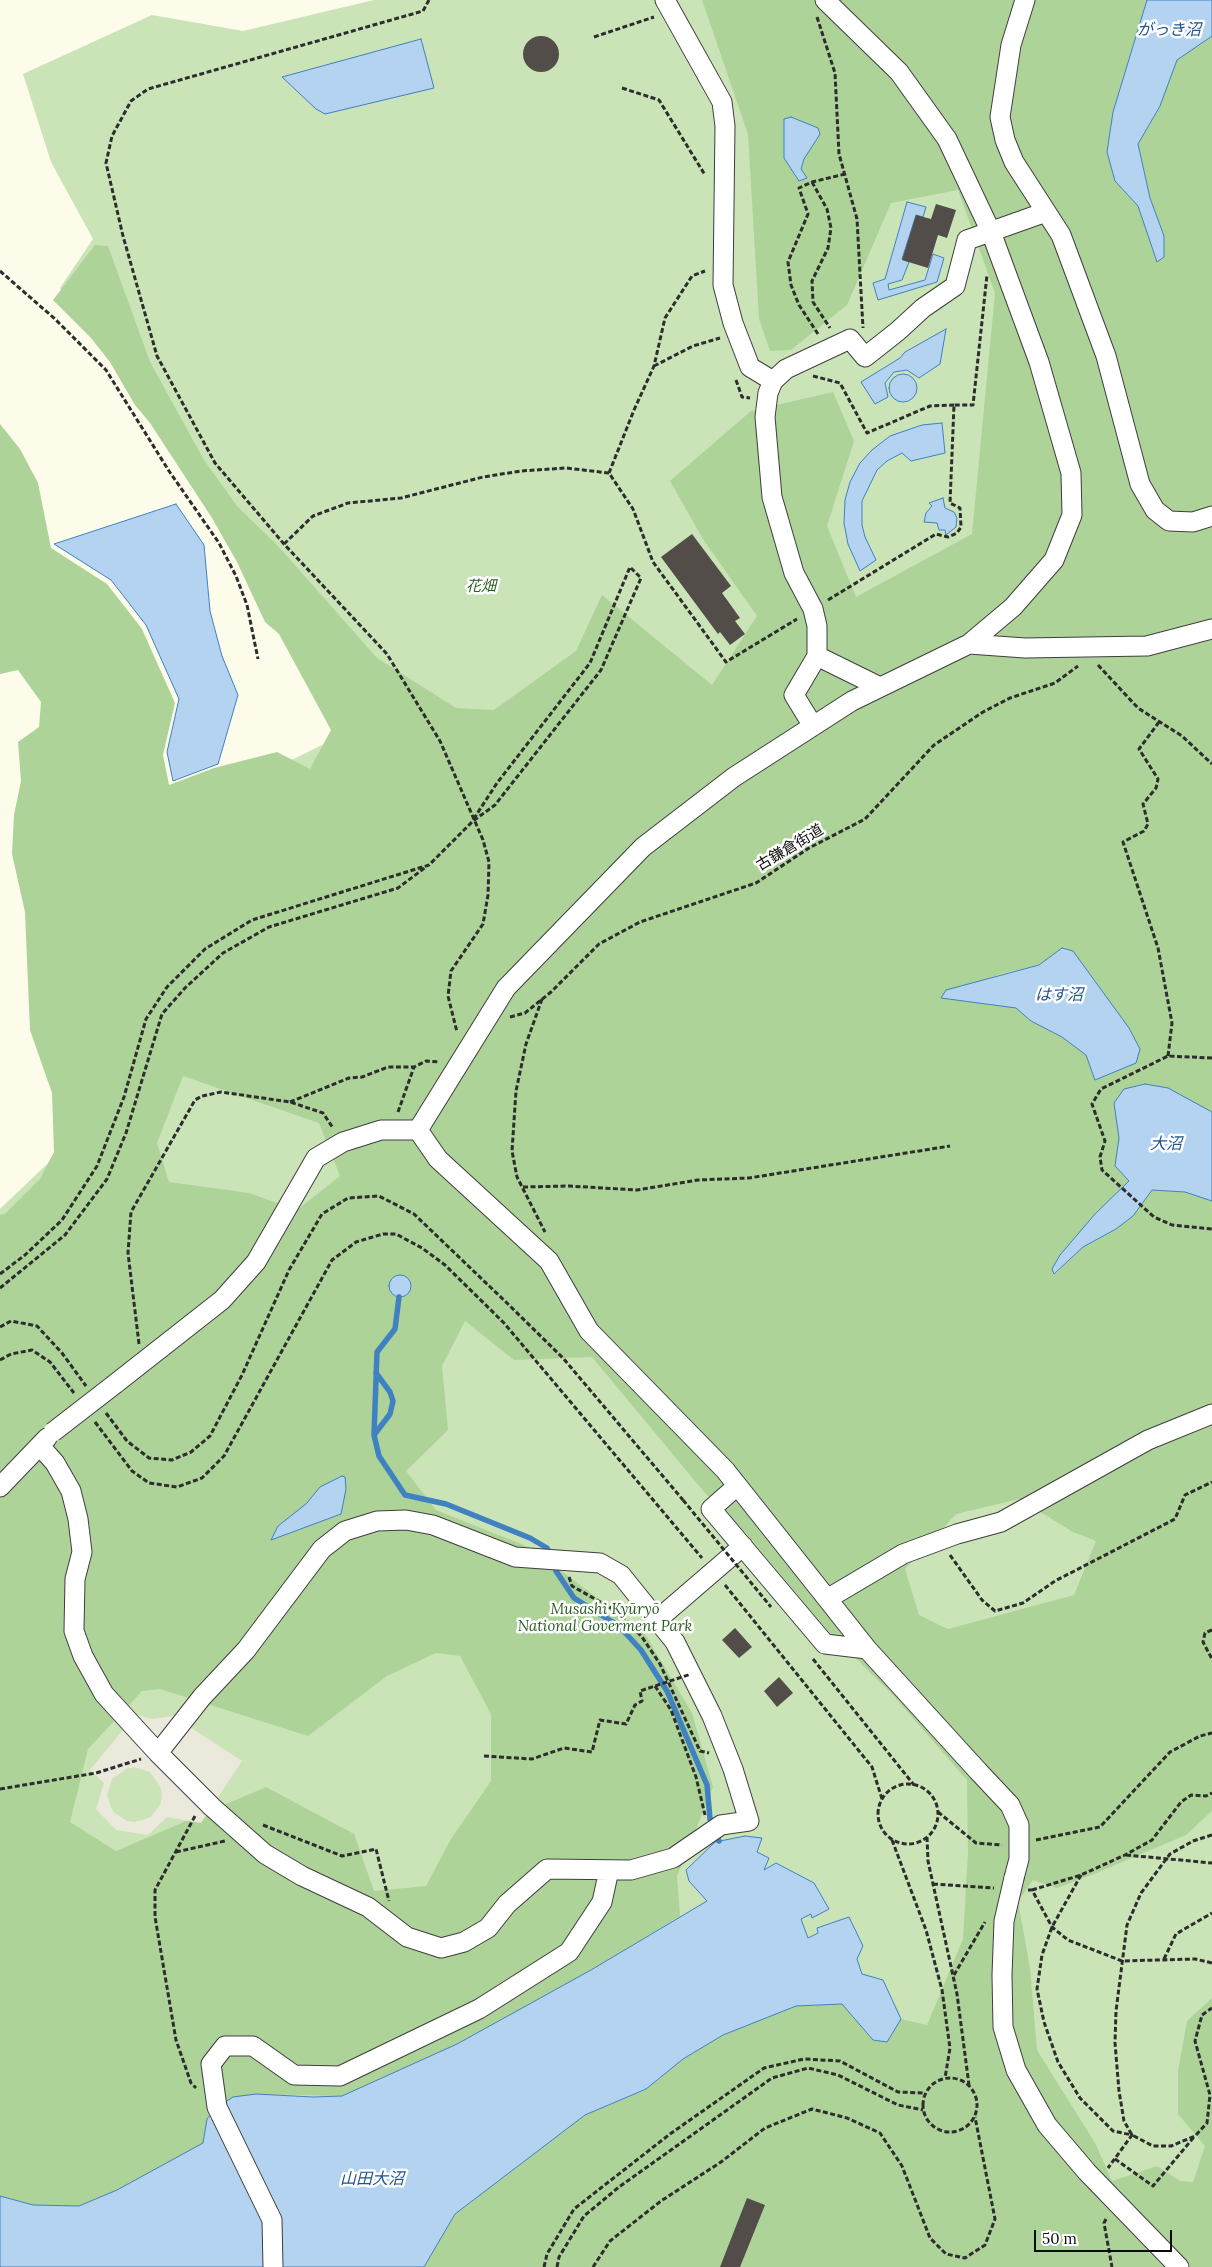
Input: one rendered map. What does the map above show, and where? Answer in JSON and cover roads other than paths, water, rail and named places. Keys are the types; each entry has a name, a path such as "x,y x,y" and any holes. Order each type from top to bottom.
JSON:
{"street":[{"path":"1025,0 1011,45 1000,117 1014,162 1061,235 1106,356 1140,484 1155,510 1169,521 1193,522 1212,516"},
{"path":"668,6 722,102 725,126 723,285 737,332 750,367 779,375"},
{"path":"418,1130 506,988 643,847 734,777 813,726 880,687 969,644 1012,607 1054,560 1072,515 1071,474 1039,362 991,232 947,139 899,72 820,8"},
{"path":"813,726 794,695 817,656 817,626 813,609 794,573 772,498 765,417 768,393 779,375 840,344 865,357 923,308 955,286 967,240 1046,212"},
{"path":"969,644 1087,653 1147,646 1212,628"},
{"path":"817,656 880,687"},
{"path":"0,1487 54,1432 222,1300 256,1262 316,1158 344,1142 381,1130 418,1130"},
{"path":"418,1130 438,1159 549,1262 589,1330 724,1470 867,1649 1010,1805 1018,1825 1019,1859 1004,1930 1003,2027 1016,2070 1046,2125 1097,2182 1180,2267"},
{"path":"827,1599 903,1554 940,1540 1001,1522 1148,1440 1212,1414"},
{"path":"40,1446 54,1463 70,1491 78,1519 82,1552 75,1579 74,1631 82,1656 104,1694 158,1753 205,1799 250,1829 265,1854 368,1907 407,1937 441,1948 464,1942 488,1928 508,1904 547,1869 631,1870 673,1858 712,1832 749,1822 729,1757 691,1674 674,1642 621,1576 600,1563 515,1557 434,1525 406,1520 377,1521 345,1531 322,1549 246,1650 202,1697 158,1753"},
{"path":"737,1486 711,1509 826,1644 867,1649"},
{"path":"657,1620 742,1546"},
{"path":"273,2267 272,2220 217,2107 211,2064 225,2046 253,2046 294,2075 340,2076 479,2009 569,1952 602,1902 609,1870"}],"water":[{"name":"がっき沼","path":"1147,0 1212,0 1212,36 1177,60 1160,106 1138,144 1150,198 1164,236 1164,257 1157,262 1138,206 1115,181 1107,152 1113,112"},
{"path":"421,39 434,88 325,114 316,109 282,77"},
{"path":"791,117 818,128 820,134 804,159 801,169 807,178 799,181 784,158 784,119"},
{"path":"907,202 926,207 923,217 916,215 902,259 909,262 902,280 888,284 889,290 925,280 933,254 944,258 937,282 878,300 873,283 885,279"},
{"path":"946,329 940,364 919,378 907,370 894,372 885,383 888,397 875,404 861,382 900,358 905,352"},
{"path":"903,374 913,378 917,388 913,398 903,402 893,398 889,388 893,378"},
{"path":"942,423 945,453 911,461 902,453 887,461 877,470 862,501 862,525 865,537 876,560 860,571 848,544 844,523 845,500 850,482 860,463 872,450 890,436 922,425"},
{"path":"943,498 945,508 954,512 957,518 956,527 946,535 945,530 939,530 937,523 924,522 926,513 932,506 929,503"},
{"path":"176,504 204,545 210,611 222,656 238,695 218,764 173,781 167,752 179,699 146,625 111,580 54,544"},
{"name":"はす沼","path":"1062,948 1073,951 1129,1028 1140,1049 1136,1063 1095,1080 1086,1055 1062,1037 1031,1021 1016,1008 941,998 946,990 1039,965"},
{"name":"大沼","path":"1145,1084 1168,1088 1212,1112 1212,1201 1185,1192 1152,1190 1133,1216 1116,1229 1083,1247 1054,1274 1052,1269 1060,1255 1095,1214 1129,1181 1115,1166 1119,1138 1114,1103 1124,1089"},
{"path":"400,1275 408,1278 411,1286 408,1294 400,1297 392,1294 389,1286 392,1278"},
{"path":"342,1476 345,1477 346,1489 341,1514 271,1540 278,1526 306,1504 320,1487"},
{"name":"山田大沼","path":"745,1836 762,1838 757,1852 769,1858 764,1870 776,1863 814,1883 829,1909 812,1918 811,1914 801,1919 808,1938 818,1933 817,1928 849,1917 863,1946 857,1959 862,1974 883,1980 901,2019 887,2042 873,2040 842,2004 796,2006 723,2035 683,2059 646,2089 585,2115 455,2214 424,2267 0,2267 0,2196 33,2205 79,2206 117,2190 203,2143 207,2119 217,2107 233,2097 256,2094 313,2097 342,2096 457,2044 591,1970 707,1901 689,1881 686,1870 715,1842"}],"waterway":[{"path":"399,1297 395,1329 377,1352 374,1435 379,1456 405,1495 446,1504 530,1538 547,1548 550,1554"},
{"path":"374,1435 390,1414 393,1401 390,1392 376,1373"},
{"path":"556,1571 574,1598 619,1626 641,1650 667,1691 707,1785 710,1819 719,1841"}],"park label":[{"name":"花畑","path":"481,587"},
{"name":"Musashi Kyūryō National Goverment Park","path":"605,1618"}]}
